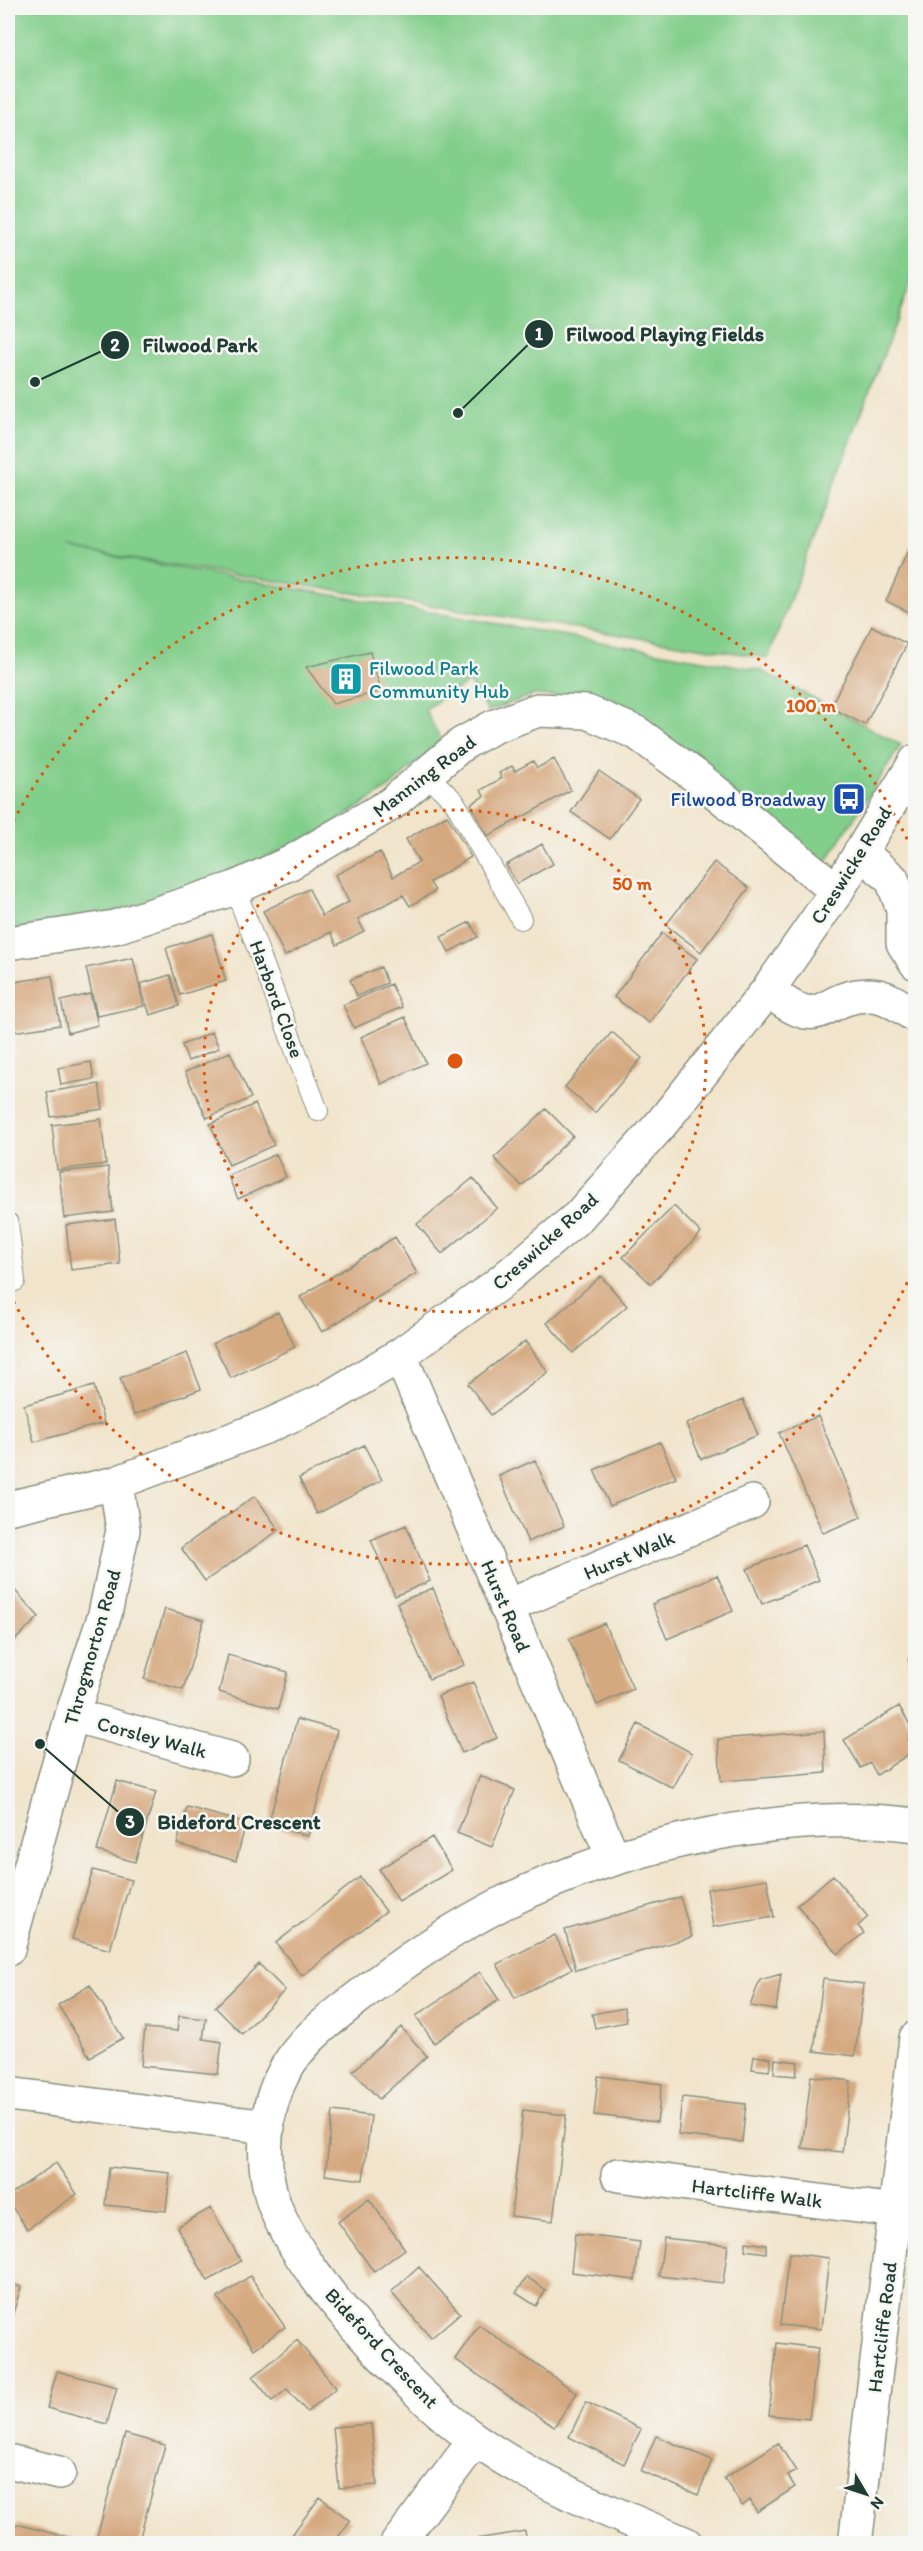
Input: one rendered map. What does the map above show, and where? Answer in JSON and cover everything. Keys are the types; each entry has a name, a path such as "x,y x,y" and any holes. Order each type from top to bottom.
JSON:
{"street":[{"name":"Manning Road","path":"8,943 115,927 235,888 290,863 382,809 428,775 462,744 493,727 537,710 587,712 637,733 697,777 837,891"},
{"name":"Creswicke Road","path":"8,1508 116,1483 268,1426 327,1399 400,1355 497,1286 578,1216 661,1124 768,990 837,891 915,761"},
{"path":"860,852 892,879 903,909 903,943 915,963"},
{"path":"768,990 792,1010 816,1014 845,1001 869,996 890,1000 915,1016"},
{"name":"Hurst Road","path":"400,1355 613,1857"},
{"name":"Throgmorton Road","path":"8,1949 72,1714 105,1614 123,1530 116,1483"},
{"name":"Hurst Walk","path":"506,1607 753,1502"},
{"name":"Corsley Walk","path":"72,1714 232,1759"},
{"name":"Bideford Crescent","path":"686,2544 554,2484 475,2440 407,2380 365,2335 329,2293 298,2248 273,2200 266,2162 268,2127 273,2099 285,2071 303,2043 409,1957 469,1920 529,1890 613,1857 721,1832 803,1823 889,1821 915,1825"},
{"name":"Hartcliffe Road","path":"855,2544 915,2038"},
{"path":"8,2094 268,2127"},
{"name":"Hartcliffe Walk","path":"618,2175 896,2211"},
{"path":"397,2544 475,2440"},
{"path":"8,2462 59,2473"}],"lane":[{"path":"428,775 454,801 521,919"},
{"name":"Harbord Close","path":"235,888 318,1111"},
{"path":"8,1223 15,1281"}],"green space":[{"path":"8,8 915,8 915,262 910,285 768,658 71,549 760,670 901,745 823,867 643,718 619,706 593,698 533,695 488,711 469,682 425,709 441,740 389,788 322,831 225,877 112,913 8,931"}],"building":[{"path":"915,536 915,615 886,601"},
{"path":"872,626 907,644 865,725 830,707"},
{"name":"Filwood Park Community Hub","path":"370,652 381,691 333,704 306,667"},
{"path":"554,759 571,790 488,836 471,804 484,796 481,790 502,778 499,773 512,766 515,771 533,761 537,768"},
{"path":"599,771 639,799 610,839 571,812"},
{"path":"447,815 471,857 430,882 435,891 410,906 403,895 358,919 364,931 337,945 331,932 285,956 263,911 309,889 322,916 349,902 335,875 380,852 393,877 419,862 406,839"},
{"path":"542,844 553,864 517,884 506,865"},
{"path":"714,862 749,888 701,952 666,925"},
{"path":"470,922 478,937 449,952 441,937"},
{"path":"662,933 697,959 649,1023 614,997"},
{"path":"212,934 226,981 180,995 166,948"},
{"path":"133,958 144,1006 97,1016 86,968"},
{"path":"381,967 387,983 357,996 350,980"},
{"path":"170,975 179,1006 150,1015 140,984"},
{"path":"52,976 60,1025 13,1032 8,983"},
{"path":"391,984 402,1007 354,1028 343,1005"},
{"path":"90,994 98,1025 68,1033 61,1001"},
{"path":"405,1017 426,1063 381,1084 361,1037"},
{"path":"212,1032 219,1048 188,1061 182,1045"},
{"path":"612,1032 642,1058 595,1113 565,1087"},
{"path":"230,1052 251,1098 207,1118 185,1072"},
{"path":"91,1062 94,1079 61,1085 58,1068"},
{"path":"99,1084 103,1109 51,1117 47,1092"},
{"path":"255,1104 274,1145 229,1165 210,1124"},
{"path":"546,1109 573,1136 522,1186 494,1158"},
{"path":"101,1119 106,1164 57,1170 52,1125"},
{"path":"276,1154 286,1177 238,1199 228,1176"},
{"path":"108,1167 113,1212 64,1218 59,1172"},
{"path":"473,1178 497,1208 442,1254 417,1224"},
{"path":"674,1206 701,1233 651,1284 623,1257"},
{"path":"115,1219 120,1264 71,1270 66,1225"},
{"path":"395,1237 417,1273 322,1332 300,1297"},
{"path":"601,1276 627,1306 573,1353 547,1323"},
{"path":"278,1312 295,1347 231,1378 213,1343"},
{"path":"525,1341 548,1372 491,1415 468,1384"},
{"path":"187,1353 201,1389 134,1415 120,1378"},
{"path":"94,1386 104,1423 34,1442 24,1405"},
{"path":"743,1400 758,1435 701,1459 686,1424"},
{"path":"818,1416 861,1517 823,1533 779,1433"},
{"path":"660,1442 676,1478 610,1506 594,1470"},
{"path":"364,1445 382,1480 317,1514 299,1478"},
{"path":"535,1460 564,1526 528,1542 499,1476"},
{"path":"255,1496 279,1530 205,1581 181,1548"},
{"path":"406,1525 430,1581 395,1596 371,1540"},
{"path":"804,1545 819,1580 762,1604 747,1569"},
{"path":"717,1575 733,1611 667,1639 652,1604"},
{"path":"8,1583 39,1617 11,1644 8,1640"},
{"path":"433,1588 464,1665 429,1679 397,1603"},
{"path":"165,1609 204,1620 183,1690 144,1679"},
{"path":"604,1623 633,1689 597,1705 569,1639"},
{"path":"915,1645 915,1664 908,1660"},
{"path":"228,1655 288,1672 278,1709 219,1692"},
{"path":"473,1682 497,1738 462,1753 438,1696"},
{"path":"8,1700 15,1702 8,1725"},
{"path":"899,1706 915,1733 908,1739 915,1750 877,1775 870,1763 861,1768 844,1740"},
{"path":"297,1719 337,1730 308,1836 268,1825"},
{"path":"638,1724 692,1753 673,1788 619,1760"},
{"path":"824,1731 826,1773 721,1781 718,1739"},
{"path":"480,1776 515,1790 492,1847 457,1833"},
{"path":"117,1781 156,1792 135,1862 97,1851"},
{"path":"187,1807 246,1823 236,1861 177,1844"},
{"path":"432,1837 452,1870 399,1902 379,1869"},
{"path":"93,1870 131,1880 110,1950 72,1939"},
{"path":"833,1875 868,1917 858,1926 864,1933 838,1954 797,1905"},
{"path":"360,1877 386,1911 302,1976 276,1943"},
{"path":"767,1879 774,1917 713,1927 707,1889"},
{"path":"680,1897 692,1937 576,1970 565,1930"},
{"path":"555,1935 572,1969 515,1998 497,1964"},
{"path":"259,1964 285,1990 242,2034 215,2007"},
{"path":"480,1972 499,2000 434,2043 416,2016"},
{"path":"781,1974 776,2010 750,2006 760,1980"},
{"path":"823,1979 864,1984 855,2056 814,2051"},
{"path":"90,1985 123,2038 90,2057 58,2005"},
{"path":"624,2008 627,2022 595,2028 592,2014"},
{"path":"179,2016 206,2019 203,2039 222,2042 218,2074 141,2066 145,2028 177,2031"},
{"path":"401,2027 427,2056 379,2099 353,2071"},
{"path":"754,2056 771,2058 769,2071 752,2069"},
{"path":"775,2059 798,2062 796,2076 774,2074"},
{"path":"598,2076 662,2084 657,2122 594,2115"},
{"path":"811,2076 851,2081 842,2152 802,2148"},
{"path":"682,2097 746,2104 742,2142 678,2135"},
{"path":"523,2110 566,2115 553,2221 511,2216"},
{"path":"333,2111 371,2116 363,2180 325,2175"},
{"path":"56,2163 77,2194 27,2229 8,2201 8,2196"},
{"path":"109,2167 170,2173 166,2211 105,2205"},
{"path":"369,2199 405,2249 374,2272 338,2222"},
{"path":"211,2208 241,2261 208,2281 177,2227"},
{"path":"575,2234 640,2242 635,2280 571,2272"},
{"path":"664,2238 728,2245 723,2283 659,2276"},
{"path":"746,2242 766,2245 766,2253 745,2250"},
{"path":"789,2253 829,2258 821,2329 780,2325"},
{"path":"419,2267 460,2313 431,2338 391,2292"},
{"path":"250,2276 285,2327 254,2349 218,2298"},
{"path":"527,2277 546,2290 536,2306 516,2293"},
{"path":"8,2283 21,2287 8,2330"},
{"path":"479,2325 577,2393 554,2427 455,2359"},
{"path":"297,2340 336,2388 307,2412 287,2389 272,2401 253,2377"},
{"path":"777,2343 818,2348 809,2419 769,2415"},
{"path":"57,2371 117,2387 107,2424 47,2408"},
{"path":"586,2402 641,2429 624,2464 569,2437"},
{"path":"371,2424 377,2485 339,2488 333,2427"},
{"path":"125,2434 165,2445 138,2544 108,2544 96,2540"},
{"path":"656,2436 712,2460 698,2495 641,2471"},
{"path":"778,2443 796,2471 788,2476 795,2487 757,2512 750,2500 742,2506 724,2478"},
{"path":"320,2497 350,2521 333,2544 285,2544"},
{"path":"16,2524 75,2539 74,2544 11,2544"},
{"path":"525,2531 527,2544 465,2544 465,2541"}],"place":[{"name":"Filwood Park","path":"35,382"},
{"name":"Filwood Playing Fields","path":"458,413"},
{"name":"Filwood Park Community Hub","path":"346,679"},
{"name":"Filwood Broadway","path":"849,799"},
{"name":"Bideford Crescent","path":"40,1744"}]}
